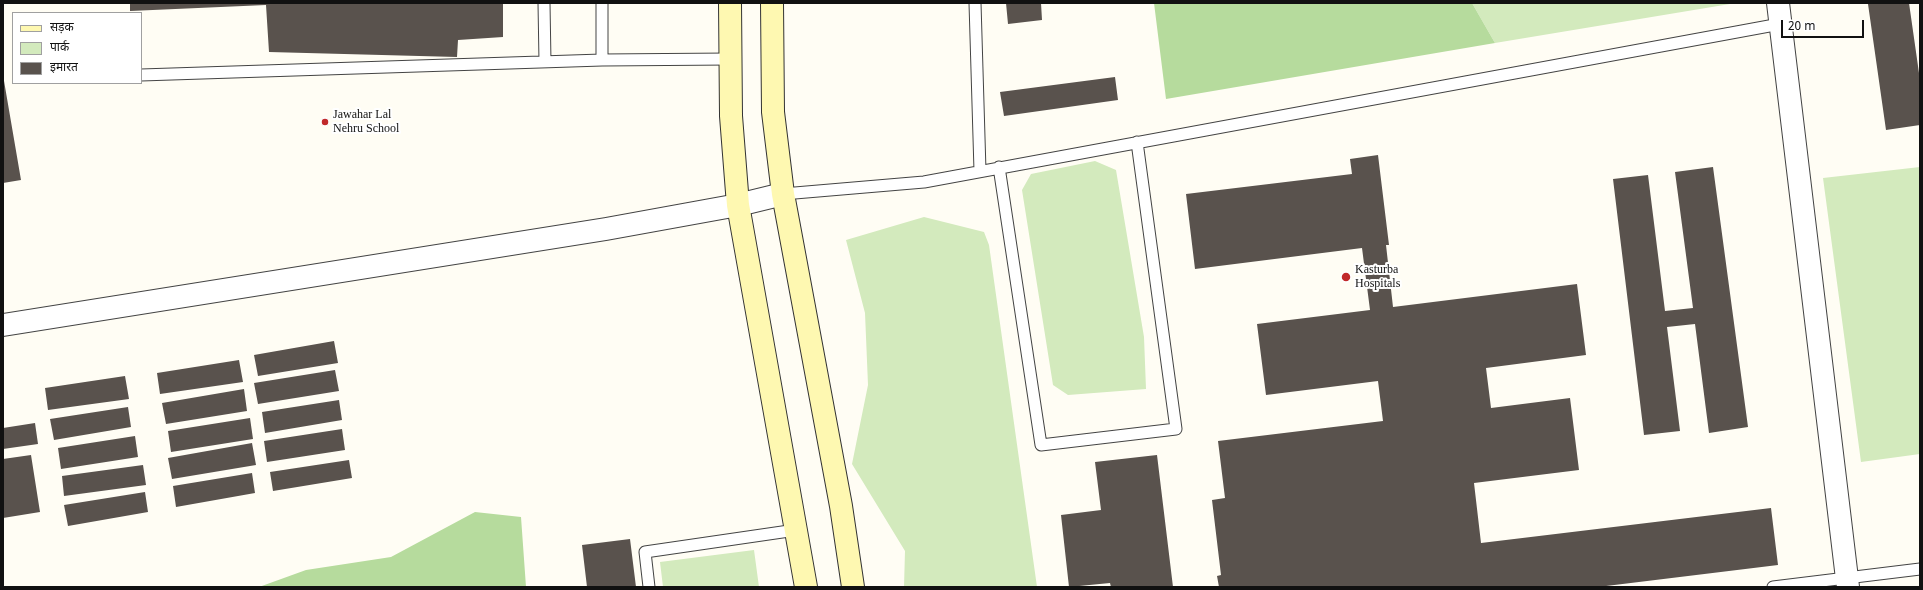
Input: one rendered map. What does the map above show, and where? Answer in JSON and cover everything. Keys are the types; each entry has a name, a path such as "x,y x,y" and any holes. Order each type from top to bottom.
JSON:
{"main road":[{"path":"730,3 731,116 738,205 806,587"},
{"path":"772,3 773,112 783,194 841,506 853,587"}],"street":[{"path":"1779,13 1847,583"},
{"path":"3,325 598,230 738,205 783,194"}],"lane":[{"path":"544,3 545,62"},
{"path":"602,3 602,60"},
{"path":"975,3 980,171"},
{"path":"783,194 924,182 1137,142 1779,13"},
{"path":"142,75 602,60 730,59"},
{"path":"999,167 1041,445 1176,429 1137,142"},
{"path":"649,587 645,552 796,530"},
{"path":"1773,587 1847,583 1920,569"}],"green space":[{"path":"1154,3 1472,3 1495,43 1166,99"},
{"path":"1472,3 1736,3 1495,43"},
{"path":"1095,161 1116,170 1144,337 1146,389 1068,395 1053,385 1022,190 1031,174"},
{"path":"1920,167 1920,454 1861,462 1823,178"},
{"path":"924,217 984,232 989,245 1037,587 904,587 905,551 852,464 868,385 865,313 846,240"},
{"path":"475,512 521,517 526,587 259,587 306,570 391,557"},
{"path":"754,550 759,587 663,587 660,562"}],"building":[{"path":"130,3 503,3 503,37 458,40 457,57 269,52 266,5 130,11"},
{"path":"1006,3 1041,3 1042,20 1008,24"},
{"path":"1909,3 1920,80 1920,125 1886,130 1868,4"},
{"path":"3,75 21,180 3,183"},
{"path":"1115,77 1118,100 1004,116 1000,92"},
{"path":"1378,155 1389,245 1386,245 1393,307 1577,284 1586,355 1486,368 1491,408 1570,398 1579,470 1474,483 1481,543 1771,508 1778,565 1598,587 1219,587 1217,576 1221,575 1212,500 1225,498 1218,441 1383,421 1378,381 1266,395 1257,324 1370,310 1362,248 1195,269 1186,194 1352,174 1350,159"},
{"path":"1713,167 1748,427 1709,433 1695,324 1667,327 1680,431 1644,435 1613,179 1648,175 1665,311 1693,308 1675,172"},
{"path":"334,341 338,363 258,376 254,355"},
{"path":"239,360 243,382 160,394 157,373"},
{"path":"335,370 339,391 258,404 254,383"},
{"path":"125,376 129,399 48,410 45,388"},
{"path":"244,389 247,411 166,424 162,403"},
{"path":"339,400 342,420 265,433 262,412"},
{"path":"128,407 131,427 54,440 50,419"},
{"path":"250,418 253,439 171,452 168,431"},
{"path":"35,423 38,444 3,449 3,428"},
{"path":"342,429 345,450 267,462 264,441"},
{"path":"135,436 138,457 61,469 58,448"},
{"path":"252,443 256,465 172,479 168,458"},
{"path":"31,455 40,512 3,518 3,459"},
{"path":"1157,455 1173,587 1111,587 1110,583 1069,587 1061,515 1101,510 1095,462"},
{"path":"349,460 352,478 273,491 270,472"},
{"path":"143,465 146,485 64,496 62,476"},
{"path":"252,473 255,493 176,507 173,486"},
{"path":"145,492 148,512 68,526 64,505"},
{"path":"630,539 636,587 587,587 582,545"}],"place":[{"name":"Jawahar Lal Nehru School","path":"325,122"},
{"name":"Kasturba Hospitals","path":"1346,277"}]}
